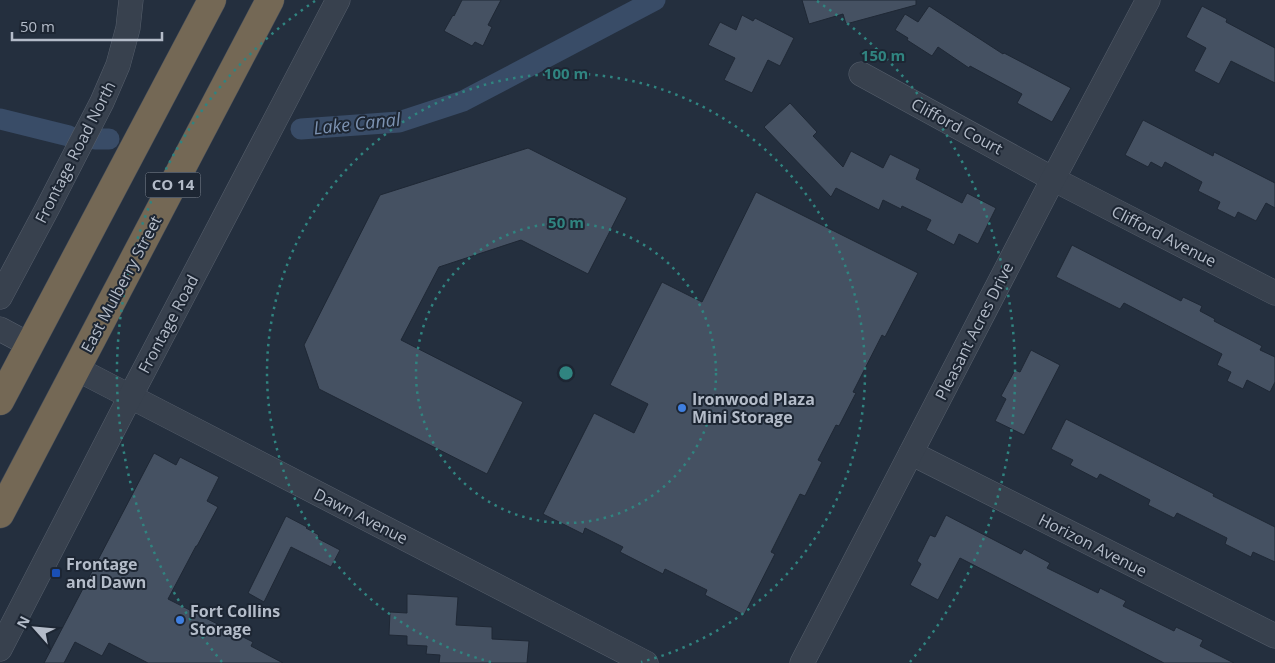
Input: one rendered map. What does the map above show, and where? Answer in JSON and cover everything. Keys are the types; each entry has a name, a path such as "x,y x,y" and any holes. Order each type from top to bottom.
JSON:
{"highway":[{"name":"CO 14","path":"0,401 212,0"},
{"name":"East Mulberry Street","path":"0,514 270,0"}],"street":[{"name":"Frontage Road North","path":"0,297 48,209 102,102 118,65 128,28 131,0"},
{"name":"Frontage Road","path":"0,649 338,0"},
{"name":"Pleasant Acres Drive","path":"802,663 1053,178 1148,0"},
{"name":"Clifford Court","path":"860,74 1053,178"},
{"name":"Clifford Avenue","path":"1053,178 1275,293"},
{"path":"0,329 30,345"},
{"name":"Dawn Avenue","path":"76,369 646,663"},
{"name":"Horizon Avenue","path":"911,453 1275,636"}],"building":[{"path":"462,0 501,0 488,25 492,27 483,46 475,42 472,46 444,31"},
{"path":"802,0 916,0 916,5 846,24 843,14 809,24"},
{"path":"929,6 1003,54 1071,88 1052,122 1017,103 1022,94 970,66 969,68 938,47 932,56 895,30 905,14 918,22"},
{"path":"1202,6 1227,19 1226,22 1275,48 1275,83 1231,61 1219,84 1194,71 1206,48 1186,37"},
{"path":"742,15 753,21 755,18 794,38 780,66 768,60 752,93 724,80 735,58 708,45 720,22 736,30"},
{"path":"790,103 817,132 813,136 843,167 851,151 883,168 890,154 920,169 916,179 962,203 967,193 996,208 978,244 959,234 954,245 926,230 931,220 902,206 901,209 883,200 879,210 836,188 831,197 764,127"},
{"path":"1143,120 1213,156 1214,152 1275,183 1275,208 1266,203 1256,221 1238,212 1235,218 1217,209 1220,202 1198,191 1202,182 1165,162 1162,168 1151,162 1148,167 1125,155"},
{"path":"528,148 627,198 588,274 521,240 439,267 401,340 523,402 487,474 319,389 304,345 380,195"},
{"path":"756,192 918,273 885,337 882,335 853,392 856,393 839,426 836,425 818,460 822,462 805,496 800,494 771,552 775,554 744,615 705,595 707,590 665,569 663,574 620,552 623,547 585,528 583,534 543,514 594,413 634,433 648,404 610,385 662,282 702,302"},
{"path":"1072,245 1181,301 1183,297 1202,306 1200,311 1215,319 1214,321 1262,346 1260,350 1275,357 1275,382 1270,392 1247,380 1243,389 1227,381 1231,372 1217,365 1222,354 1124,303 1120,309 1056,277"},
{"path":"1031,350 1060,365 1024,435 995,421 1006,399 1001,396 1015,370 1020,372"},
{"path":"1066,419 1275,527 1275,562 1253,552 1251,557 1225,544 1227,538 1177,513 1174,518 1148,505 1150,500 1100,474 1097,479 1070,465 1073,460 1051,449"},
{"path":"154,453 176,465 180,457 219,477 207,501 218,507 168,599 253,642 251,646 283,663 148,663 109,643 102,656 75,642 64,663 44,663"},
{"path":"946,515 1021,554 1024,549 1050,563 1047,568 1098,593 1100,588 1126,601 1123,606 1174,631 1176,627 1203,640 1200,646 1234,663 1164,663 960,558 938,600 910,585 921,564 917,561 930,535 935,537"},
{"path":"286,516 319,535 317,538 340,550 331,567 291,547 264,602 248,593"},
{"path":"407,594 458,597 456,625 492,627 492,639 529,641 527,663 439,663 440,655 426,654 427,646 407,645 407,636 389,635 390,612 407,613"}],"waterway":[{"name":"Lake Canal","path":"301,129 399,122 463,101 655,0"},
{"name":"Lake Canal","path":"0,119 69,136"},
{"name":"Lake Canal","path":"95,139 109,139"}],"place":[{"name":"Ironwood Plaza Mini Storage","path":"682,408"},
{"name":"Frontage and Dawn","path":"56,573"},
{"name":"Fort Collins Storage","path":"180,620"}]}
